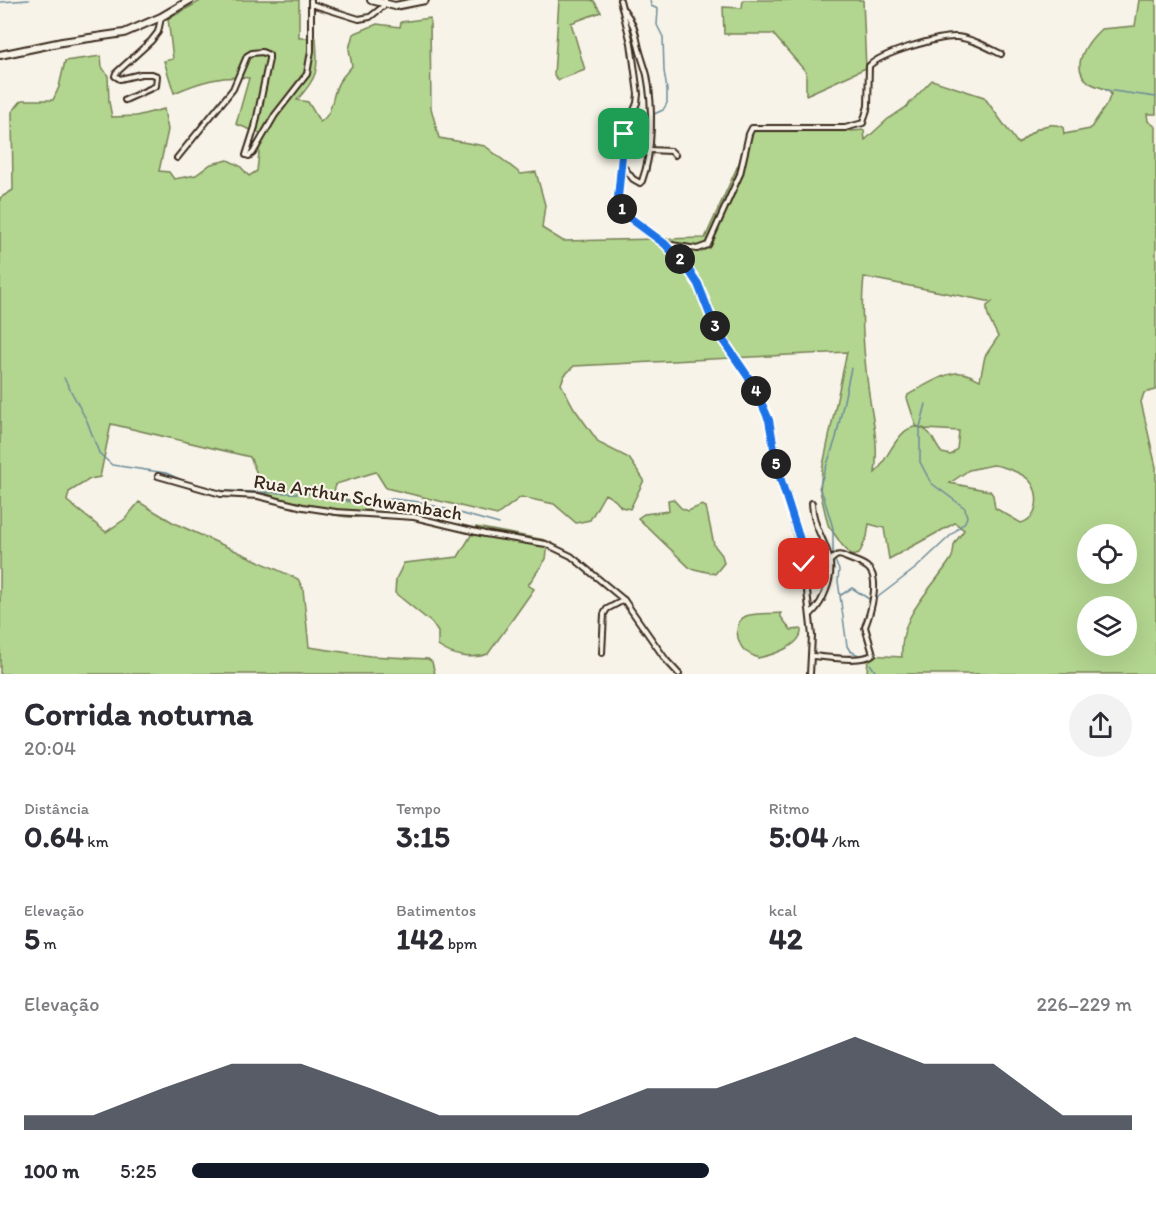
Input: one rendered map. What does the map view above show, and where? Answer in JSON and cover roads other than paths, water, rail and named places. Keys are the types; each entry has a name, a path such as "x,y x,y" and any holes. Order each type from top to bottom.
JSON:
{"street":[{"path":"0,55 124,33 161,17 190,0"},
{"path":"371,0 403,6 425,0"},
{"path":"620,0 633,51 638,94 637,103 624,134 618,198 626,215 665,244 690,272 698,284 716,330 753,384 769,420 778,471 800,540 804,564 810,615 812,657 810,674"},
{"path":"177,158 233,89 247,56 262,51 269,55 269,59 255,127 246,155 253,153 275,116 307,74 311,51 311,2 358,19 370,17 385,2"},
{"path":"622,164 633,179 642,182 649,150 651,109 637,32 623,8"},
{"path":"125,100 156,86 157,76 152,74 120,79 115,76 116,72 155,35 161,17"},
{"path":"665,244 697,249 708,244 740,174 752,128 845,128 863,123 868,106 869,66 895,52 957,37 979,43 1001,54"},
{"path":"649,150 671,152 675,155"},
{"name":"Rua Arthur Schwambach","path":"158,476 221,494 258,496 336,512 414,516 485,534 546,544 571,556 624,600 666,660 679,674"},
{"path":"810,615 819,606 828,584 831,560 813,518 812,503"},
{"path":"812,657 850,659 869,658 873,654 865,627 871,610 874,585 872,573 864,565 840,555 831,560"},
{"path":"602,653 604,614 607,609 624,600"}],"waterway":[{"path":"0,2 29,0"},
{"path":"650,0 651,6 658,9 657,25 663,37 667,90 667,103 663,110 652,115"},
{"path":"1106,90 1156,97"},
{"path":"833,553 833,528 819,488 836,438 851,368"},
{"path":"64,378 87,421 99,453 112,465 166,473 191,484"},
{"path":"874,600 916,568 965,522 967,517 965,508 931,483 920,462 920,427 926,404"},
{"path":"204,487 225,491 317,494 360,504 393,499 420,502 499,524"},
{"path":"835,561 839,570 838,581 847,646 850,651 863,657"},
{"path":"841,595 852,588 869,599"},
{"path":"870,664 877,674"}]}
